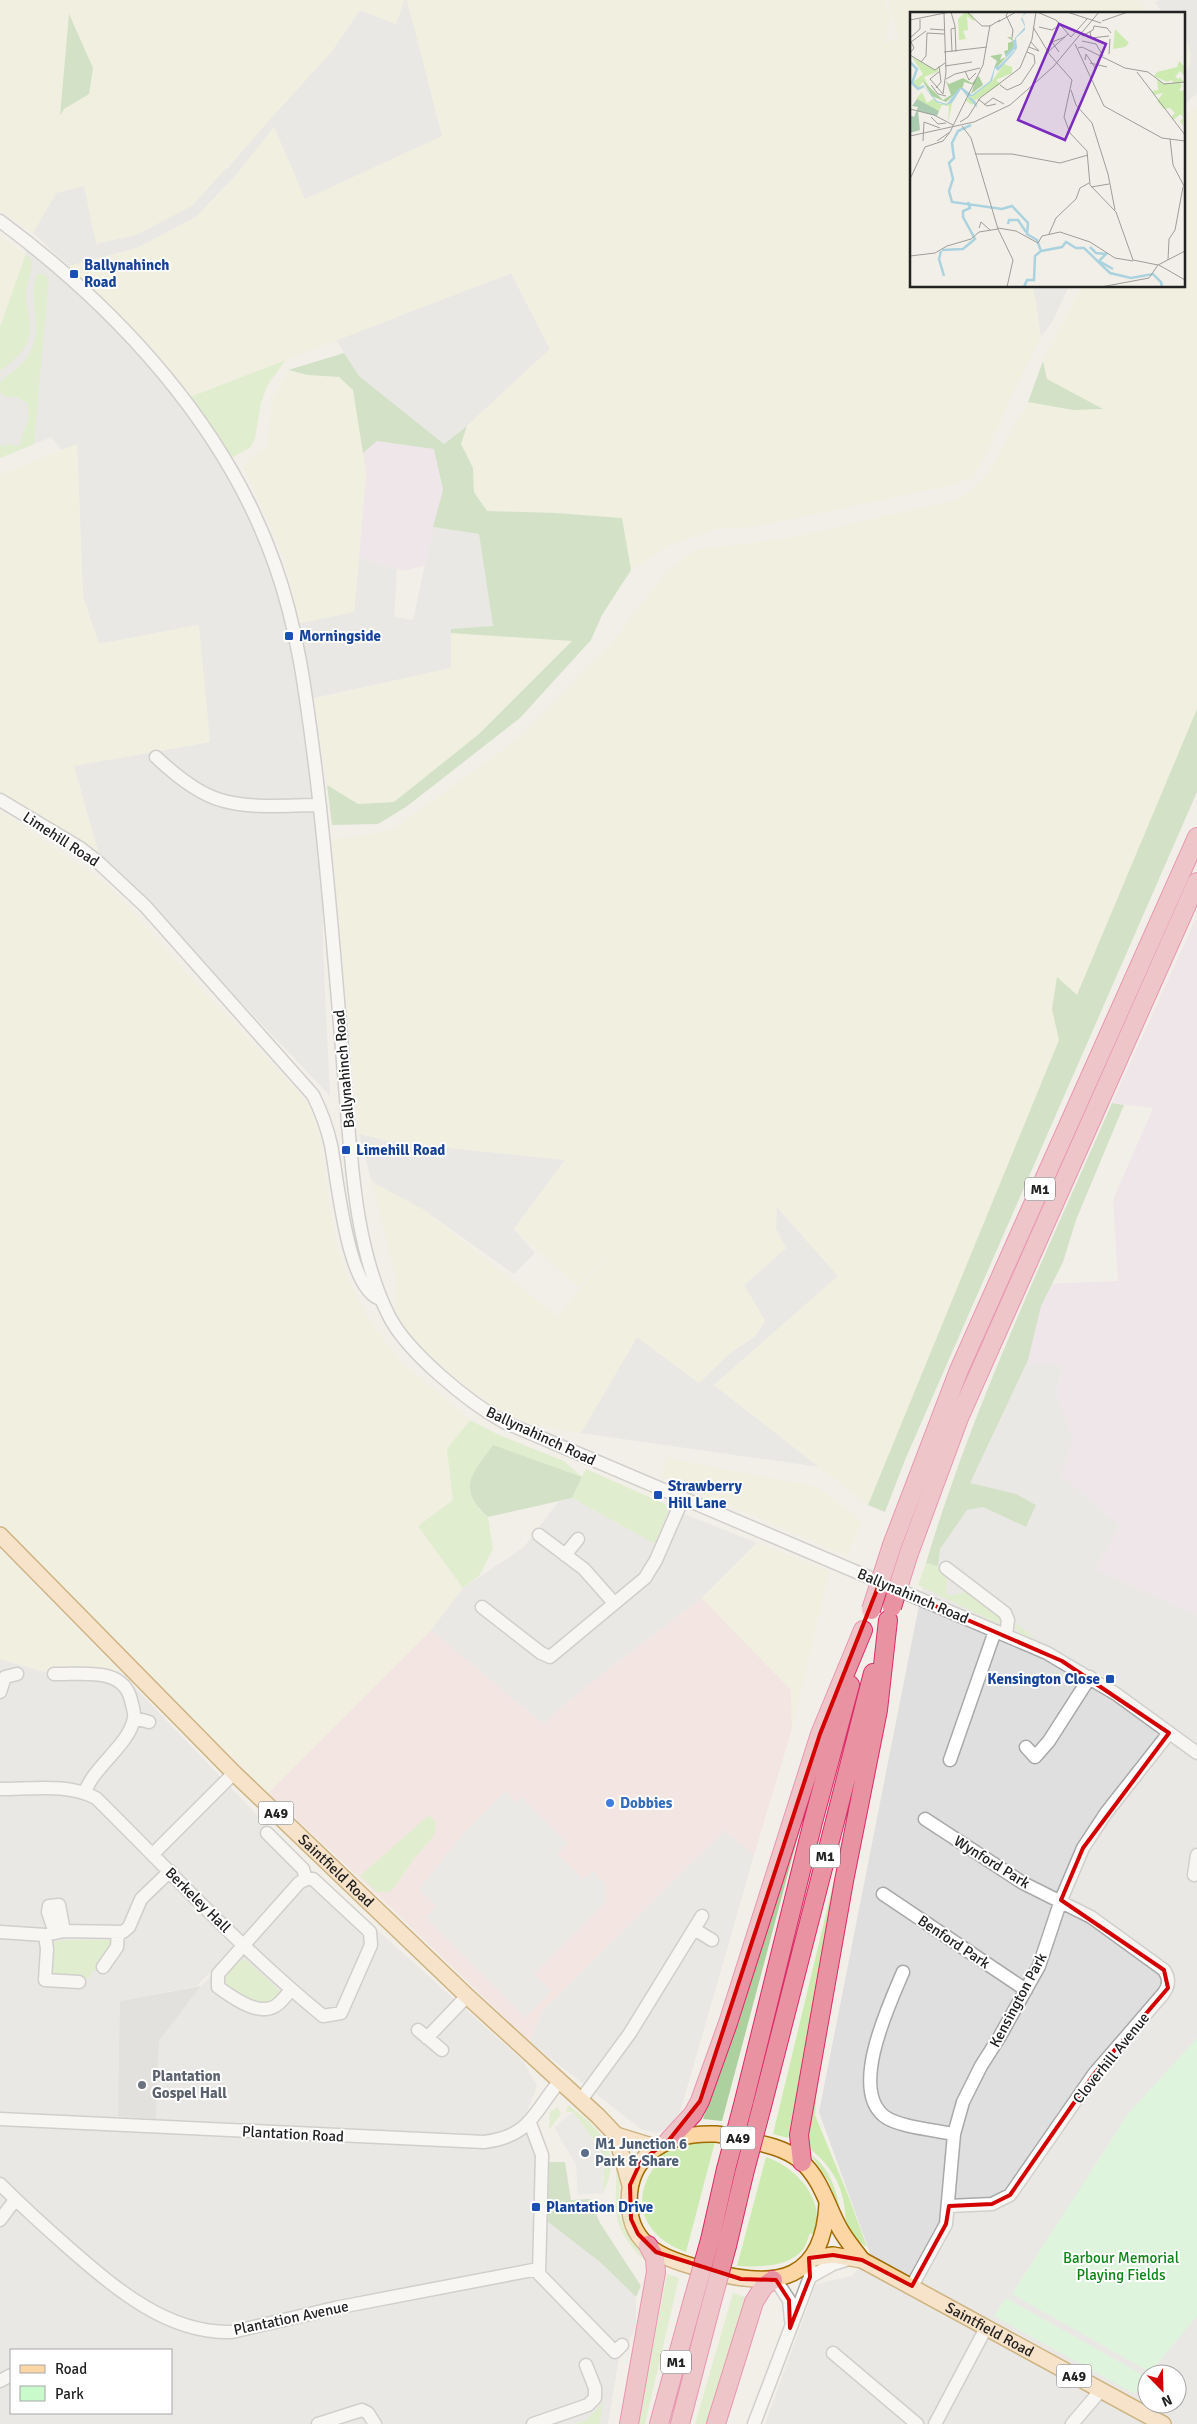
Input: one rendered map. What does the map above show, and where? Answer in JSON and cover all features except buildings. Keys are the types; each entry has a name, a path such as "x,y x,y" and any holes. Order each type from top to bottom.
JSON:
{"highway":[{"name":"M1","path":"659,2424 710,2240 726,2169 863,1630 892,1545 959,1370 1197,837"},
{"name":"M1","path":"680,2424 727,2246 814,1895 890,1614 909,1553 959,1418 1197,882"},
{"path":"802,2162 799,2135 844,1881 878,1710 890,1614"},
{"path":"662,2144 694,2114 700,2101 728,2023 820,1734 863,1630"},
{"path":"629,2424 656,2272 655,2258 648,2245"},
{"path":"716,2424 754,2302 764,2286 774,2280"}],"main road":[{"name":"Saintfield Road","path":"0,1535 234,1773 467,1996 616,2134 662,2144"},
{"name":"A49","path":"616,2134 630,2186"},
{"name":"A49","path":"827,2204 823,2234 810,2259 789,2274 774,2280 740,2279 680,2262 656,2252 638,2234 631,2219 628,2201 630,2186 639,2164 662,2144 685,2136 717,2134 767,2144 792,2154 814,2174 823,2189 827,2204 841,2232 858,2259"},
{"name":"Saintfield Road","path":"810,2259 833,2255 858,2259 912,2286 1163,2424"}],"street":[{"name":"Ballynahinch Road","path":"0,221 75,281 144,352 187,406 228,466 263,532 288,607 306,694 320,805 354,1180 365,1251 381,1299 391,1321 409,1344 432,1366 488,1413 520,1430 1055,1657 1090,1677 1197,1753"},
{"path":"156,757 169,770 199,789 222,800 258,804 320,805"},
{"name":"Limehill Road","path":"0,800 80,848 98,862 144,906 313,1095 327,1128 340,1205 354,1261 370,1294 381,1299"},
{"path":"482,1607 541,1653 550,1657 645,1578 656,1560 683,1498"},
{"path":"539,1535 584,1570 614,1603"},
{"path":"565,1555 578,1539"},
{"name":"Ballynahinch Road","path":"946,1568 1005,1613 1008,1620 1000,1633"},
{"path":"950,1760 1000,1633"},
{"path":"0,1692 7,1674"},
{"path":"54,1674 111,1676 122,1681 130,1696 135,1718 124,1738 92,1777 85,1792"},
{"path":"1026,1748 1035,1757 1049,1741 1090,1677"},
{"path":"135,1718 149,1722"},
{"name":"Kensington Park","path":"912,2286 946,2224 954,2134 963,2102 981,2066 1039,1966 1061,1900 1083,1848 1106,1813 1169,1733"},
{"name":"Berkeley Hall","path":"153,1854 234,1773"},
{"name":"Berkeley Hall","path":"0,1789 69,1788 85,1792 96,1798 244,1946"},
{"name":"Wynford Park","path":"925,1819 1023,1883 1061,1900"},
{"path":"244,1946 291,1990 323,2016 341,2013 371,1945 370,1932 313,1879 306,1879 303,1869 267,1834"},
{"path":"1194,1875 1197,1857"},
{"path":"3,1932 118,1932 127,1930 141,1899 170,1871"},
{"name":"Berkeley Hall","path":"291,1990 276,2006 264,2009 242,2005 218,1987 218,1974 299,1883 306,1879"},
{"name":"Benford Park","path":"882,1894 1026,1990"},
{"name":"Cloverhill Avenue","path":"949,2206 992,2204 1010,2195 1094,2074 1168,1988 1168,1981 1164,1970 1091,1917 1061,1900"},
{"path":"581,2100 630,2033 702,1916"},
{"path":"694,1929 712,1940"},
{"path":"103,1967 117,1947 118,1932"},
{"path":"54,1933 47,1949 45,1980 79,1982"},
{"path":"903,1972 882,2024 874,2051 871,2073 872,2093 876,2107 884,2116 897,2122 954,2134"},
{"path":"442,2050 422,2034 467,1996"},
{"name":"Plantation Road","path":"0,2119 484,2142 512,2135 530,2123 560,2082"},
{"path":"530,2123 542,2155 538,2269 541,2279 615,2352 622,2345"},
{"name":"Plantation Avenue","path":"0,2184 126,2296 161,2315 190,2326 223,2333 335,2308 538,2269"},
{"path":"0,2220 16,2200"},
{"path":"754,2424 810,2277 810,2259"},
{"path":"810,2277 833,2264 858,2259"},
{"path":"774,2280 789,2300 791,2308 790,2328"},
{"path":"935,2424 986,2328"},
{"path":"833,2353 917,2424"},
{"path":"533,2424 588,2405 595,2398 593,2370"},
{"path":"1072,2424 1101,2390"},
{"path":"318,2424 362,2410 368,2413 374,2424"}],"highlighted area":[{"path":"880,1582 1062,1661 1169,1733 1083,1848 1061,1900 1164,1970 1168,1988 1094,2074 1010,2195 992,2204 949,2206 946,2224 912,2286 862,2260 833,2255 809,2258 810,2277 790,2328 789,2300 776,2280 741,2279 656,2252 638,2234 631,2219 630,2185 641,2161 669,2140 700,2101 820,1734"}],"shaded area":[{"path":"404,0 407,0 443,136 305,200 274,127 236,175 196,217 137,248 69,266 33,233 56,193 84,186 228,168 332,51 360,10 396,24"},
{"path":"1161,0 1197,0 1197,93 1184,105 1184,74 1190,65 1184,40 1184,12 1162,12 1154,2"},
{"path":"27,241 107,312 227,463 288,607 286,630 300,623 354,612 359,557 397,569 394,617 413,620 433,527 479,534 493,626 451,668 300,701 320,805 322,831 323,949 330,1096 204,963 100,858 73,766 210,742 198,625 99,644 83,597 77,444 62,450 51,437 0,458 0,327 26,254"},
{"path":"511,273 550,349 467,426 444,444 359,376 336,340"},
{"path":"1033,288 1068,288 1052,322 1041,337"},
{"path":"377,441 434,449 443,490 425,565 405,571 359,557 366,473 363,453"},
{"path":"1197,916 1197,1615 1095,1569 1120,1526 1061,1475 1073,1439 1056,1393 1063,1365 1008,1363 1042,1284 1118,1281 1113,1200 1153,1108 1112,1103"},
{"path":"359,1134 393,1142 565,1160 514,1229 535,1253 514,1274 424,1210 372,1182"},
{"path":"776,1206 838,1276 714,1385 819,1467 581,1433 637,1337 699,1383 729,1354 755,1336 765,1321 744,1285 786,1248 776,1229"},
{"path":"1008,1363 1063,1364 1056,1393 1073,1439 1061,1475 1120,1526 1095,1569 1197,1615 1197,2424 765,2424 816,2284 852,2276 870,2253 819,2112 924,1580"},
{"path":"572,1498 654,1543 667,1507 757,1543 702,1598 615,1664 543,1724 431,1630 463,1588 524,1547 558,1502"},
{"name":"Dobbies","path":"702,1598 791,1690 792,1729 754,1855 725,1830 542,2011 530,2042 362,1880 268,1793 431,1630 543,1724 588,1685"},
{"path":"0,1659 49,1673 119,1671 308,1868 197,1986 120,2001 156,2119 159,2041 201,1986 313,1872 523,2061 537,2086 528,2109 548,2162 600,2262 636,2297 636,2328 619,2358 608,2424 0,2424"},
{"path":"505,1791 516,1802 522,1797 568,1843 557,1854 583,1879 593,1871 605,1884 606,1902 534,1974 551,1991 525,2018 426,1917 436,1906 419,1889 462,1835"},
{"path":"725,1830 754,1855 681,2109 673,2126 656,2133 641,2129 530,2042 542,2011"},
{"path":"201,1986 159,2041 156,2119 118,2116 120,2001"},
{"name":"M1 Junction 6 Park & Share","path":"573,2112 601,2150 604,2164 603,2193 578,2195 576,2165 554,2127"}],"green space":[{"path":"0,0 404,0 396,24 360,10 332,51 192,206 136,235 96,244 84,186 56,193 33,233 0,210","holes":["93,68 89,94 64,109"]},
{"path":"407,0 884,0 891,17 885,43 899,38 888,0 1136,0 1148,12 910,12 910,288 1033,288 1041,337 1015,388 982,462 972,477 952,485 755,527 717,529 668,546 631,570 622,518 556,513 487,511 474,492 473,468 461,444 467,426 550,349 511,273 190,397 149,347 69,266 137,248 196,217 236,175 274,127 305,199 442,136"},
{"path":"69,14 93,68 89,94 64,109 60,116"},
{"path":"1186,39 1191,55 1190,65 1184,74 1184,41"},
{"path":"1197,107 1197,709 1088,1004 1058,978 1063,1061 1024,1129 868,1505 714,1385 838,1276 777,1207 776,1229 786,1248 744,1285 765,1321 755,1336 729,1354 699,1383 637,1337 581,1433 535,1425 507,1416 464,1385 436,1361 413,1340 395,1316 396,1279 372,1182 424,1210 558,1317 623,1235 579,1287 514,1229 565,1160 393,1142 359,1134 331,839 366,836 395,828 518,739 614,642 630,618 669,570 695,550 790,538 951,501 965,495 988,474 1028,402 1073,410 1102,409 1047,379 1043,361 1081,288 1184,288 1184,118"},
{"path":"0,236 26,254 0,327"},
{"path":"26,254 32,262 26,296 30,334 21,353 0,371 0,327"},
{"path":"37,274 44,274 49,279 34,444 0,458 0,444 3,447 7,444 19,446 29,417 27,403 17,397 4,397 0,390 0,382 26,359 32,347 36,326 33,296"},
{"path":"344,353 359,376 444,444 467,426 461,444 473,468 474,492 487,511 556,513 622,518 631,570 602,615 591,640 520,718 406,807 378,824 332,825 327,785 358,804 394,802 479,734 572,641 451,633 451,629 493,626 479,534 433,527 443,490 434,449 377,441 363,453 353,390 339,377 308,375 288,370"},
{"path":"286,360 268,384 261,403 255,439 250,448 231,458 190,397"},
{"path":"1043,361 1047,379 1103,409 1073,410 1028,402"},
{"path":"288,370 308,375 339,377 354,390 366,473 354,612 300,623 285,559 243,466 267,446 272,401"},
{"path":"77,444 83,597 99,644 199,625 210,742 74,766 100,858 0,795 0,475"},
{"path":"451,633 573,641 479,734 394,802 358,804 327,785 314,699 451,668"},
{"path":"1197,709 1197,792 905,1460 885,1512 868,1505 1059,1040 1052,1009 1057,977 1077,995"},
{"path":"0,810 110,887 188,975 294,1087 311,1109 321,1141 328,1200 337,1248 350,1283 366,1315 400,1362 470,1420 448,1449 453,1500 418,1526 463,1588 431,1630 268,1793 0,1523"},
{"path":"1112,1103 1124,1105 1076,1220 1063,1262 1041,1306 1028,1360 970,1483 1016,1494 1036,1505 1026,1527 983,1507 967,1510 940,1549 938,1566 926,1563 945,1504 988,1388"},
{"path":"470,1420 497,1434 564,1461 582,1477 478,1508 488,1517 493,1549 479,1576 463,1588 418,1526 453,1500 447,1449"},
{"path":"493,1445 582,1477 572,1498 488,1517 472,1498 470,1489 474,1473"},
{"path":"667,1458 818,1487 861,1522 847,1556 662,1477"},
{"path":"586,1469 665,1504 668,1512 655,1544 572,1498"},
{"path":"757,1543 829,1571 792,1729 791,1690 702,1598"},
{"path":"0,1550 119,1671 49,1673 0,1659"},
{"path":"926,1563 938,1566 947,1578 946,1593 949,1596 966,1592 994,1610 1002,1620 999,1624 918,1585"},
{"path":"1013,1621 1036,1639 1020,1634"},
{"path":"814,1776 722,2121 703,2119 742,2005"},
{"path":"858,1781 788,2138 773,2134"},
{"path":"429,1815 436,1823 434,1836 416,1856 394,1888 389,1892 377,1892 360,1876"},
{"path":"67,1940 115,1940 99,1969 91,1972 90,1977 82,1980 53,1975 51,1971 53,1942"},
{"path":"242,1959 247,1961 279,1990 277,1996 268,2003 243,2000 227,1985 225,1977"},
{"name":"Barbour Memorial Playing Fields","path":"1197,2038 1197,2316 1157,2364 1137,2365 1012,2294 1128,2114"},
{"path":"817,2087 815,2115 867,2247 858,2241 849,2230 840,2188 833,2175 825,2163 809,2148 807,2132"},
{"path":"568,2105 599,2132 610,2153 609,2178 603,2193 604,2164 573,2112 566,2112"},
{"path":"558,2107 561,2114 549,2130 550,2112"},
{"path":"715,2142 686,2252 660,2238 645,2218 642,2206 643,2193 647,2180 655,2166 650,2161 681,2146"},
{"path":"811,2155 829,2175 836,2193 842,2220 829,2182"},
{"path":"766,2157 792,2172 807,2188 816,2206 817,2218 814,2235 810,2233 804,2248 798,2255 782,2263 737,2266"},
{"path":"548,2162 565,2162 571,2200 590,2199 600,2223 641,2286 636,2297 600,2262 547,2221"},
{"path":"616,2162 620,2181 619,2205 621,2219 629,2236 649,2262 645,2261 633,2248 619,2225 616,2204"},
{"path":"667,2274 679,2278 645,2424 638,2424"},
{"path":"733,2293 749,2298 710,2424 695,2424"},
{"path":"1006,2298 1137,2372 1137,2391 1135,2394 994,2316"},
{"path":"603,2403 600,2424 575,2424 585,2421"}],"place":[{"name":"Ballynahinch Road","path":"74,274"},
{"name":"Morningside","path":"289,636"},
{"name":"Limehill Road","path":"346,1150"},
{"name":"Strawberry Hill Lane","path":"658,1495"},
{"name":"Kensington Close","path":"1110,1679"},
{"name":"Dobbies","path":"610,1803"},
{"name":"Plantation Gospel Hall","path":"142,2085"},
{"name":"M1 Junction 6 Park & Share","path":"585,2153"},
{"name":"Plantation Drive","path":"536,2207"}]}
